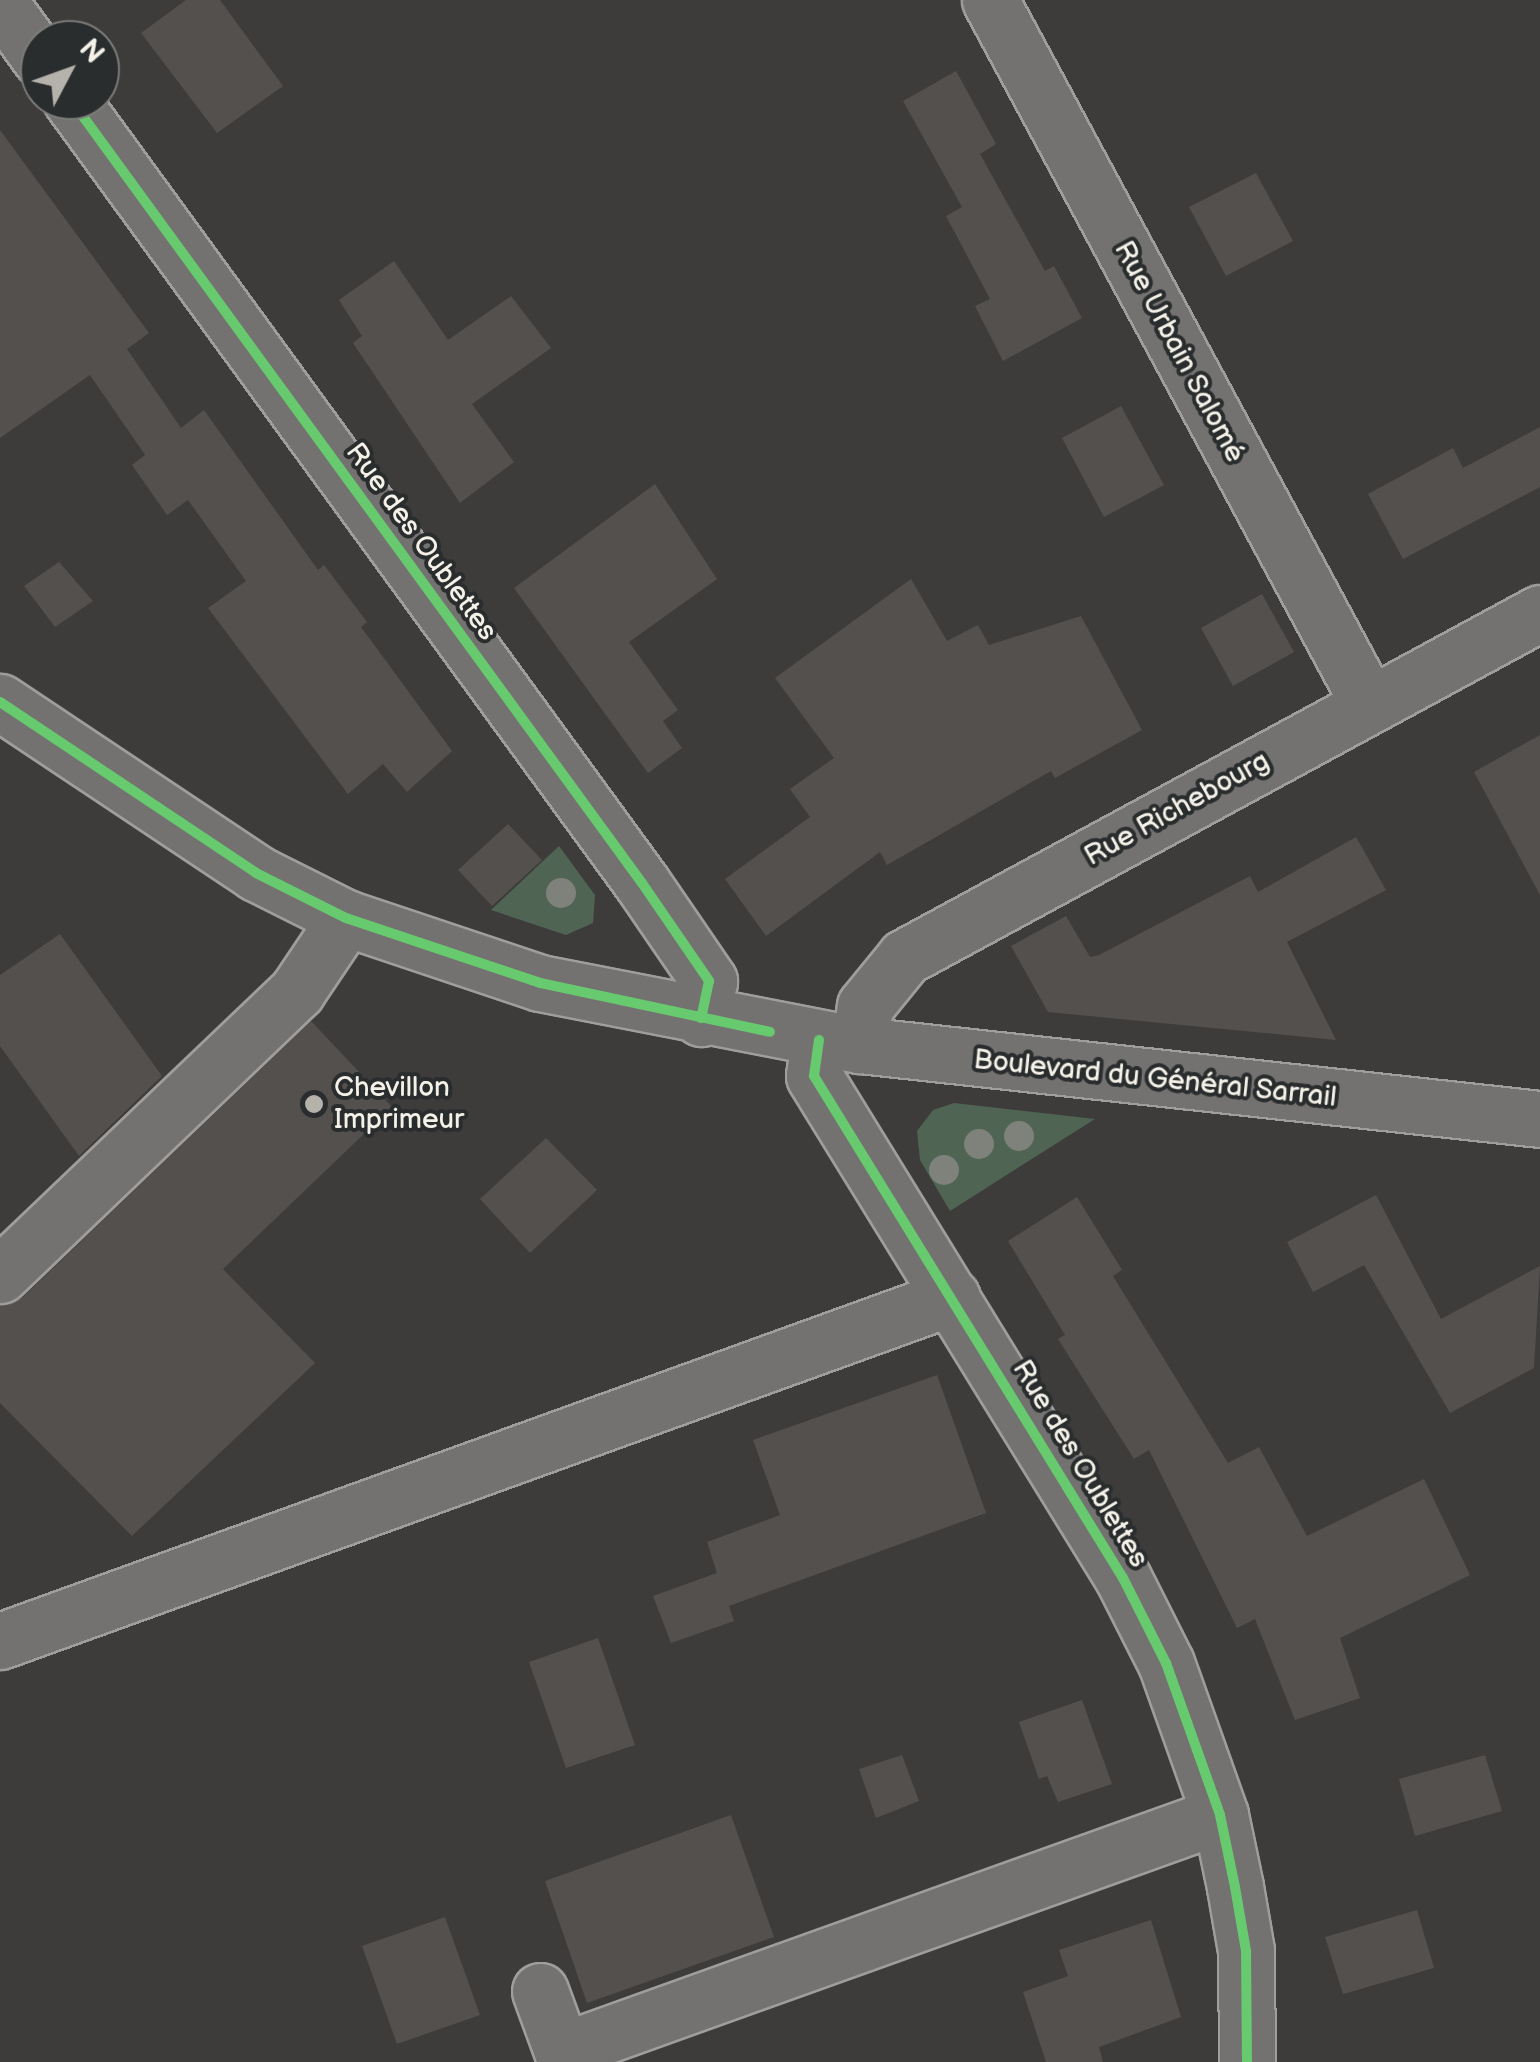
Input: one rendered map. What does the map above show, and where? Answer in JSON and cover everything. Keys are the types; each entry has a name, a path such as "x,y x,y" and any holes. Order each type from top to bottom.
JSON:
{"street":[{"name":"Rue Urbain Salomé","path":"990,0 1369,704"},
{"path":"0,3 20,30"},
{"name":"Rue des Oublettes","path":"86,120 642,883 709,982 700,1018"},
{"name":"Rue Richebourg","path":"816,1039 864,1006 905,957 1540,613"},
{"name":"Boulevard du Général Sarrail","path":"0,702 189,832 346,918 466,963 700,1018 816,1039 1540,1119"},
{"path":"0,1275 297,991 346,918"},
{"name":"Rue des Oublettes","path":"816,1039 814,1076 1123,1578 1166,1663 1220,1815 1246,1951 1246,2062"},
{"path":"0,1641 952,1297"},
{"path":"540,1991 562,2051 1220,1815"}],"green space":[{"path":"559,846 595,895 593,923 566,935 491,910"},
{"path":"954,1103 1095,1119 950,1211 920,1160 917,1131 933,1110"}],"building":[{"path":"186,0 220,0 283,86 217,133 141,33"},
{"path":"956,71 996,144 980,154 1045,271 1054,266 1082,318 1003,361 975,306 990,299 946,216 962,207 903,101"},
{"path":"0,130 149,333 127,349 181,428 204,410 318,570 324,565 367,622 361,627 452,751 407,792 383,764 348,794 208,608 246,581 188,500 167,515 132,465 145,455 90,375 0,438"},
{"path":"1256,173 1293,241 1226,276 1189,207"},
{"path":"394,261 448,340 511,296 551,348 472,404 514,462 460,503 353,343 362,336 339,300"},
{"path":"1121,406 1164,485 1104,517 1062,438"},
{"path":"1540,427 1540,487 1403,559 1368,494 1453,448 1463,468"},
{"path":"655,484 717,579 629,642 678,710 663,721 682,748 648,773 514,588"},
{"path":"59,562 93,601 55,627 24,586"},
{"path":"911,579 947,641 978,625 989,645 1081,616 1142,730 1055,778 1051,771 887,865 880,852 766,936 725,879 810,817 790,789 834,758 775,678"},
{"path":"1262,594 1294,652 1233,686 1201,628"},
{"path":"1540,735 1540,895 1474,772"},
{"path":"508,824 542,860 492,906 458,870"},
{"path":"1356,837 1386,890 1287,942 1336,1040 1048,1012 1011,946 1066,916 1090,957 1099,955 1250,876 1258,892"},
{"path":"60,934 162,1076 79,1156 0,1046 0,975"},
{"path":"311,1021 392,1107 223,1269 315,1363 132,1536 0,1403 0,1305 22,1298"},
{"path":"546,1138 597,1190 530,1253 480,1199"},
{"path":"1376,1195 1441,1319 1540,1266 1534,1368 1450,1413 1364,1265 1313,1292 1287,1242"},
{"path":"1077,1197 1122,1270 1113,1276 1228,1463 1259,1447 1307,1536 1424,1479 1470,1575 1340,1638 1360,1698 1295,1720 1255,1619 1237,1628 1149,1450 1134,1459 1058,1339 1065,1335 1008,1241"},
{"path":"937,1375 986,1513 729,1606 734,1621 671,1643 653,1596 717,1573 707,1542 780,1515 753,1440"},
{"path":"598,1638 635,1745 566,1768 529,1662"},
{"path":"1082,1700 1112,1784 1058,1802 1047,1776 1039,1779 1019,1722"},
{"path":"902,1755 919,1801 876,1818 859,1769"},
{"path":"1485,1755 1502,1811 1415,1836 1399,1779"},
{"path":"731,1815 774,1937 587,2003 545,1881"},
{"path":"1417,1910 1434,1968 1343,1994 1325,1937"},
{"path":"445,1917 480,2015 397,2044 362,1946"},
{"path":"1151,1920 1181,2017 1099,2047 1103,2062 1046,2062 1023,1992 1068,1976 1059,1950"}],"cycle path":[{"path":"86,120 642,883 709,981 701,1018"},
{"path":"0,702 256,873 346,918 540,983 770,1032"},
{"path":"819,1040 814,1076 1123,1578 1166,1663 1220,1815 1235,1887 1246,1951 1247,2062"}],"place":[{"name":"Chevillon Imprimeur","path":"314,1104"}]}
